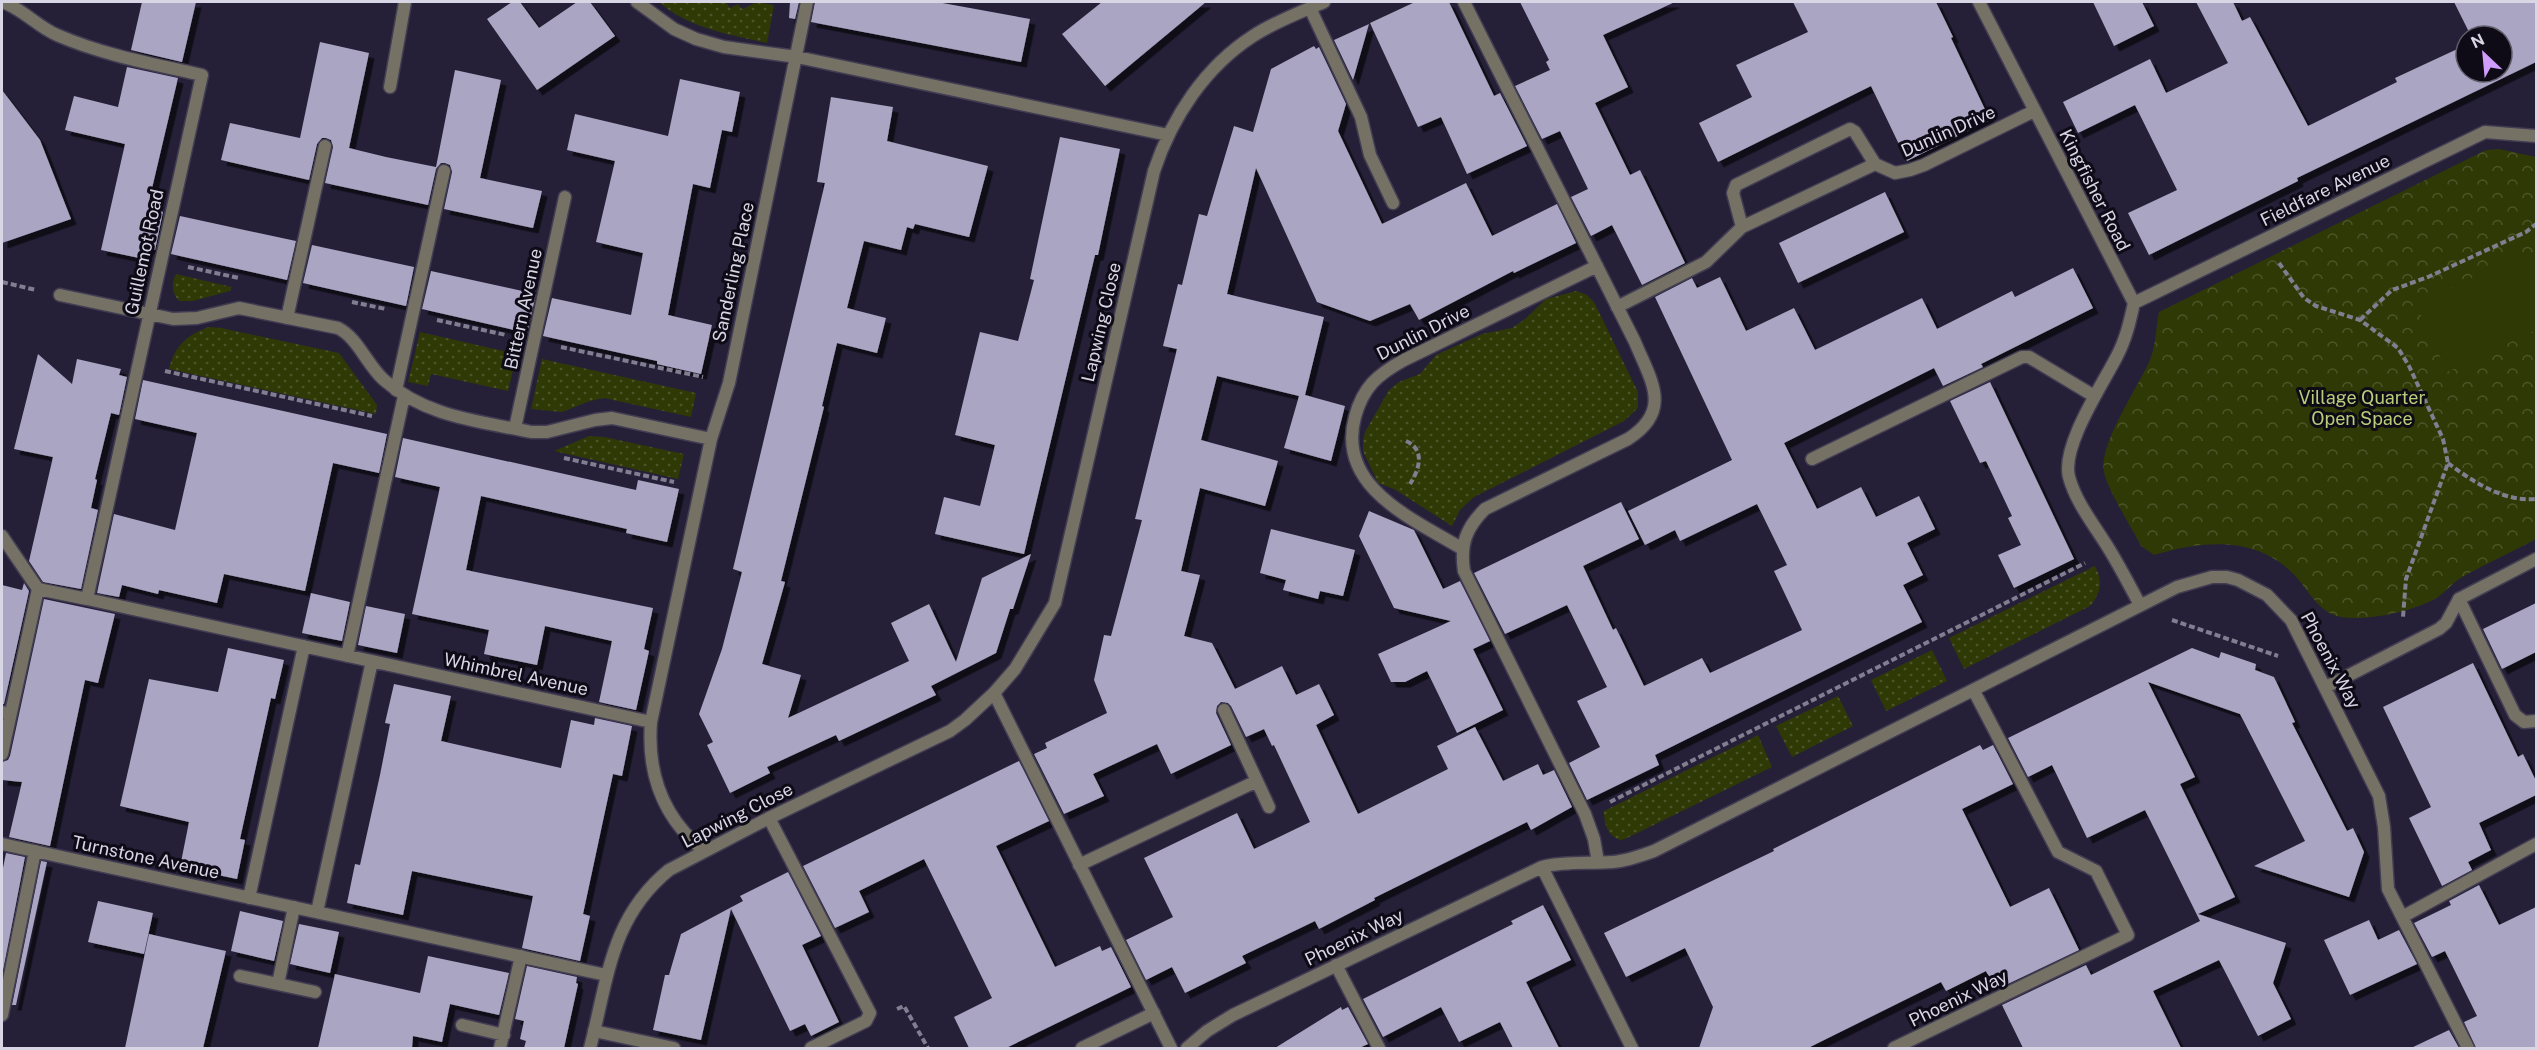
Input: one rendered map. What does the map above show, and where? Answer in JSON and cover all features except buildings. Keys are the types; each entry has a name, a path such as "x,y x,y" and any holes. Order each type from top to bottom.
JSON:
{"street":[{"name":"Guillemot Road","path":"2,2 9,4 33,22 79,44 202,75 87,599"},
{"path":"390,87 405,2"},
{"path":"637,2 674,29 696,39 724,47 796,57 1168,135"},
{"path":"796,57 807,2"},
{"name":"Lapwing Close","path":"590,1048 606,975 624,924 641,897 669,870 769,818 950,731 994,693 1015,669 1054,603 1154,171 1168,135 1192,94 1230,54 1254,35 1324,2"},
{"path":"1464,2 1617,307 1651,380 1655,400 1654,413 1647,425 1628,439 1485,509 1469,526 1461,548 1464,571 1585,814 1594,839 1598,862"},
{"name":"Kingfisher Road","path":"1979,2 2134,303"},
{"path":"1310,8 1361,117 1370,155 1393,203"},
{"name":"Sanderling Place","path":"704,851 686,836 679,826 656,782 650,755 651,722 711,439 729,383 796,57"},
{"name":"Dunlin Drive","path":"1875,164 1895,172 1910,170 2034,111"},
{"path":"1617,307 1699,266 1742,226 1875,164 1855,132 1850,129 1736,185 1733,193 1742,226"},
{"name":"Fieldfare Avenue","path":"2134,303 2485,132 2536,136"},
{"path":"287,318 325,146"},
{"path":"347,656 400,393 412,315 444,171"},
{"name":"Bittern Avenue","path":"515,428 565,197"},
{"name":"Dunlin Drive","path":"1461,548 1380,498 1359,471 1352,450 1352,427 1366,390 1380,374 1404,360 1597,266"},
{"path":"60,295 149,315 185,319 239,308 344,331 377,373 400,393 430,410 515,428 547,432 612,418 711,439"},
{"path":"2134,303 2123,344 2094,396 2071,451 2069,476 2082,507 2110,550 2140,605"},
{"path":"1812,459 2022,357 2029,357 2094,396"},
{"path":"2,536 38,589 87,599"},
{"path":"2326,687 2439,629 2446,622 2459,599 2536,559"},
{"name":"Phoenix Way","path":"1187,1048 1207,1031 1233,1015 1542,867 1560,863 1634,859 1654,851 2140,605 2196,580 2227,577 2267,595 2280,607 2291,620 2318,670 2379,796 2384,827 2388,889 2468,1048"},
{"path":"2,754 6,713 38,589"},
{"name":"Whimbrel Avenue","path":"87,599 651,722"},
{"path":"2459,599 2516,715 2524,722 2536,721"},
{"path":"249,898 304,646"},
{"path":"317,912 372,661"},
{"name":"Phoenix Way","path":"1894,1048 2128,935 2096,872 2058,852 1974,691"},
{"path":"994,693 1171,1048"},
{"path":"1224,710 1269,807"},
{"path":"1079,865 1257,781"},
{"path":"769,818 870,1011 869,1018 811,1048"},
{"path":"2,844 35,851 2,1015"},
{"path":"2402,917 2536,844"},
{"name":"Turnstone Avenue","path":"35,851 606,975"},
{"path":"1542,867 1632,1048"},
{"path":"278,984 294,908"},
{"path":"500,1048 520,956"},
{"path":"1336,965 1379,1048"},
{"path":"240,976 315,992"},
{"path":"1082,1048 1154,1013"},
{"path":"462,1025 504,1035"},
{"path":"594,1031 674,1048"}],"path":[{"path":"2360,320 2392,290 2526,232 2536,224"},
{"path":"2264,239 2304,298 2316,306 2360,320 2398,348 2444,439 2448,463 2406,579 2403,602 2403,647"},
{"path":"161,262 293,290"},
{"path":"2,282 60,295"},
{"path":"347,301 729,383"},
{"path":"1395,508 1419,468 1419,456 1406,441"},
{"path":"2448,463 2467,477 2506,496 2523,500 2536,499"},
{"path":"1585,814 2110,550"},
{"path":"2140,605 2142,610 2318,670"},
{"path":"869,1018 871,1023 904,1006 928,1048"}],"green space":[{"path":"659,2 726,2 730,8 738,4 742,9 757,2 774,5 767,43 710,29 683,19"},
{"name":"Village Quarter Open Space","path":"2499,149 2536,157 2536,539 2459,579 2429,602 2403,611 2360,618 2331,614 2283,565 2249,548 2212,544 2154,555 2141,546 2106,479 2104,461 2107,447 2120,416 2151,356 2159,312 2486,150"},
{"path":"2528,252 2536,271 2536,330 2447,372 2416,304"},
{"path":"176,274 232,287 230,291 193,301 179,301 173,288"},
{"path":"1576,291 1587,295 1594,302 1638,392 1638,408 1624,421 1474,497 1460,510 1452,526 1394,489 1378,483 1363,451 1363,441 1365,432 1389,390 1399,382 1420,374 1436,355 1482,334 1512,328 1546,299"},
{"path":"209,327 339,353 377,405 376,414 169,369 183,342"},
{"path":"420,332 517,354 508,391 431,374 428,386 408,382"},
{"path":"542,359 696,393 691,417 604,398 562,412 531,409"},
{"path":"589,436 604,437 684,454 678,479 554,451"},
{"path":"2095,566 2100,587 2090,606 1964,669 1949,638"},
{"path":"1932,650 1947,681 1886,711 1871,680"},
{"path":"1838,696 1853,726 1792,757 1776,726"},
{"path":"1758,735 1772,767 1625,839 1620,840 1609,832 1604,811"}]}
